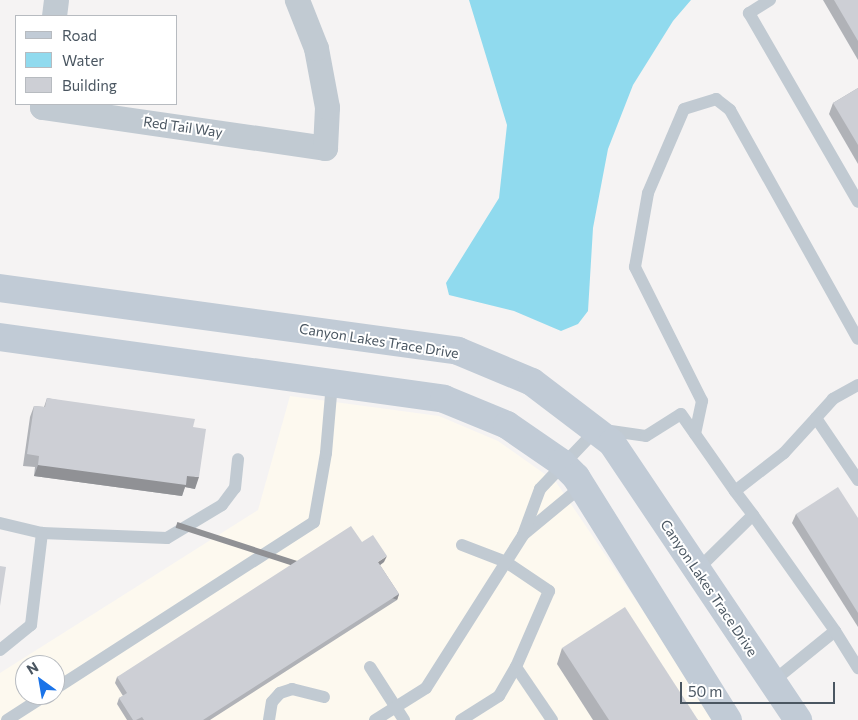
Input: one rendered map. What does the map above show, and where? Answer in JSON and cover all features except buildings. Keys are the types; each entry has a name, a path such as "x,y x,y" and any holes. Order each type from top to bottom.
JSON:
{"street":[{"path":"54,15 56,0"},
{"name":"Red Tail Way","path":"42,105 325,148 326,107 317,58 297,0"},
{"name":"Canyon Lakes Trace Drive","path":"0,288 458,351 532,382 597,429 612,443 798,720"},
{"path":"0,337 444,399 507,425 562,463 582,486 728,720"}],"lane":[{"path":"770,0 748,13 858,202"},
{"path":"695,434 702,401 634,267 648,193 684,109 716,99 730,110 858,339"},
{"path":"65,683 314,522 326,453 332,383"},
{"path":"735,491 784,453 833,399 858,385"},
{"path":"375,720 426,688 523,535 540,489 562,463 597,429 646,436 681,414 835,631 858,668"},
{"path":"816,418 858,480"},
{"path":"0,523 42,533 167,538 222,505 235,488 238,459"},
{"path":"523,535 582,486"},
{"path":"697,570 754,515"},
{"path":"0,650 31,625 42,533"},
{"path":"461,720 499,696 516,667 549,591 506,562 462,545"},
{"path":"772,682 835,631"},
{"path":"370,667 404,720"},
{"path":"516,667 552,720"},
{"path":"269,720 272,702 280,693 292,688 324,697"},
{"path":"7,720 30,705"}],"shaded area":[{"path":"290,396 439,416 498,441 556,482 717,720 0,720 0,673 15,664 15,705 65,705 65,655 28,655 258,510"}],"water":[{"path":"469,0 691,0 673,21 633,85 608,149 593,228 588,311 578,324 561,331 514,311 449,295 446,283 499,198 507,125"}]}
